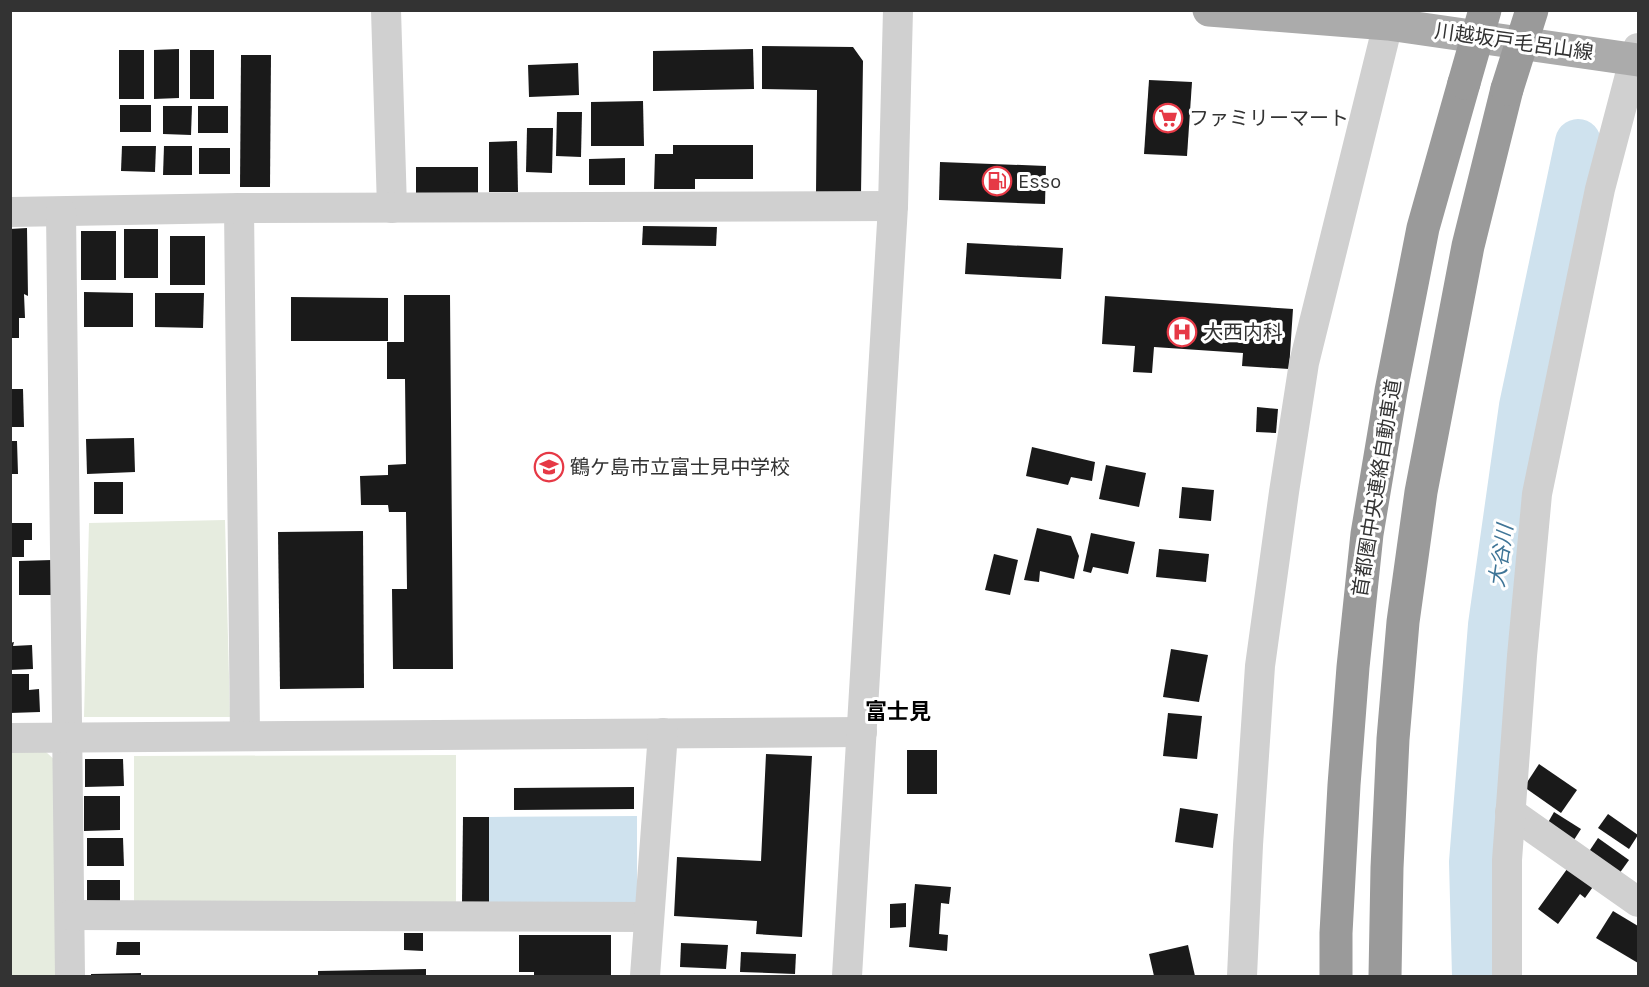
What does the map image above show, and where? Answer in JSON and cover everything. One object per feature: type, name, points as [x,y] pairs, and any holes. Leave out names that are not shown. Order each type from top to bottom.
[{"type":"highway","name":"首都圏中央連絡自動車道","points":[[1336,976],[1344,785],[1366,534],[1423,228],[1485,10]]},
{"type":"highway","points":[[1385,976],[1393,739],[1403,622],[1419,504],[1440,383],[1468,246],[1507,89],[1532,10]]},
{"type":"main road","name":"川越坂戸毛呂山線","points":[[1209,10],[1390,17],[1637,56]]},
{"type":"street","points":[[386,10],[392,208]]},
{"type":"street","points":[[848,976],[893,207],[898,10]]},
{"type":"street","points":[[1242,976],[1260,666],[1284,492],[1304,363],[1390,17]]},
{"type":"street","points":[[1508,976],[1507,860],[1537,494],[1600,189],[1637,56]]},
{"type":"street","points":[[10,212],[240,208],[893,207]]},
{"type":"street","points":[[240,208],[244,735]]},
{"type":"street","points":[[61,212],[70,976]]},
{"type":"street","points":[[10,738],[862,732]]},
{"type":"street","points":[[645,976],[663,733]]},
{"type":"street","points":[[1510,812],[1638,902]]},
{"type":"street","points":[[70,915],[649,917]]},
{"type":"shaded area","points":[[225,520],[230,717],[84,717],[89,523]]},
{"type":"shaded area","points":[[10,752],[46,752],[57,762],[58,976],[11,976]]},
{"type":"shaded area","points":[[456,755],[456,905],[134,906],[134,756]]},
{"type":"water","points":[[637,816],[637,902],[489,902],[489,817]]},
{"type":"building","points":[[762,46],[853,47],[863,61],[861,194],[816,194],[817,90],[762,89]]},
{"type":"building","points":[[179,49],[179,98],[154,99],[154,50]]},
{"type":"building","points":[[753,49],[754,89],[653,91],[653,51]]},
{"type":"building","points":[[119,50],[144,50],[144,99],[119,99]]},
{"type":"building","points":[[190,50],[214,50],[214,99],[190,99]]},
{"type":"building","points":[[241,55],[271,55],[270,187],[240,187]]},
{"type":"building","points":[[578,63],[579,95],[529,97],[528,65]]},
{"type":"building","name":"ファミリーマート","points":[[1149,80],[1192,82],[1187,156],[1144,154]]},
{"type":"building","points":[[643,101],[644,146],[591,146],[591,102]]},
{"type":"building","points":[[120,105],[151,105],[151,132],[120,132]]},
{"type":"building","points":[[163,106],[192,106],[191,135],[163,134]]},
{"type":"building","points":[[198,106],[228,106],[228,133],[198,133]]},
{"type":"building","points":[[557,112],[582,112],[581,157],[556,156]]},
{"type":"building","points":[[527,128],[553,128],[552,173],[526,172]]},
{"type":"building","points":[[517,141],[518,192],[489,192],[489,142]]},
{"type":"building","points":[[673,145],[753,145],[753,179],[695,179],[695,189],[654,189],[655,154],[673,154]]},
{"type":"building","points":[[122,146],[156,146],[155,172],[121,171]]},
{"type":"building","points":[[164,146],[192,146],[192,175],[163,175]]},
{"type":"building","points":[[199,148],[230,148],[230,174],[199,174]]},
{"type":"building","points":[[625,158],[625,185],[589,185],[589,159]]},
{"type":"building","points":[[940,162],[1046,166],[1045,204],[939,200]]},
{"type":"building","points":[[416,167],[478,167],[478,195],[416,195]]},
{"type":"building","points":[[643,226],[717,227],[716,246],[642,245]]},
{"type":"building","points":[[27,228],[28,296],[24,294],[25,318],[19,318],[19,338],[10,338],[10,229]]},
{"type":"building","points":[[124,229],[158,229],[158,278],[124,278]]},
{"type":"building","points":[[81,231],[116,231],[116,280],[81,280]]},
{"type":"building","points":[[170,236],[205,236],[205,285],[170,285]]},
{"type":"building","points":[[967,243],[1063,248],[1061,279],[965,274]]},
{"type":"building","points":[[84,292],[133,293],[133,327],[84,327]]},
{"type":"building","points":[[155,293],[204,293],[203,328],[155,327]]},
{"type":"building","points":[[404,295],[450,295],[453,669],[393,669],[392,589],[407,589],[406,512],[389,512],[388,505],[361,505],[360,476],[388,475],[388,465],[406,464],[405,379],[387,379],[387,342],[404,342]]},
{"type":"building","points":[[1105,296],[1293,309],[1289,369],[1242,366],[1243,353],[1154,347],[1152,373],[1133,372],[1135,346],[1102,344]]},
{"type":"building","points":[[291,297],[388,298],[388,341],[291,341]]},
{"type":"building","points":[[10,389],[23,389],[24,427],[10,427]]},
{"type":"building","points":[[1257,407],[1278,409],[1276,433],[1256,432]]},
{"type":"building","points":[[134,438],[135,472],[87,474],[86,439]]},
{"type":"building","points":[[10,441],[17,441],[18,474],[10,474]]},
{"type":"building","points":[[1032,447],[1095,462],[1092,481],[1071,477],[1068,485],[1026,476]]},
{"type":"building","points":[[1106,465],[1146,473],[1139,507],[1099,499]]},
{"type":"building","points":[[94,482],[123,482],[123,514],[94,514]]},
{"type":"building","points":[[1182,487],[1214,490],[1211,521],[1179,518]]},
{"type":"building","points":[[10,523],[32,523],[32,540],[24,540],[24,557],[10,557]]},
{"type":"building","points":[[1037,528],[1071,536],[1079,556],[1074,579],[1040,571],[1039,582],[1024,580]]},
{"type":"building","points":[[363,531],[364,688],[280,689],[278,532]]},
{"type":"building","points":[[1091,533],[1135,542],[1128,574],[1093,567],[1091,573],[1083,571]]},
{"type":"building","points":[[1159,549],[1209,554],[1206,582],[1156,577]]},
{"type":"building","points":[[994,554],[1018,560],[1010,595],[985,590]]},
{"type":"building","points":[[52,560],[53,595],[19,595],[19,561]]},
{"type":"building","points":[[14,642],[13,646],[32,645],[33,669],[10,670],[10,643]]},
{"type":"building","points":[[1171,649],[1208,655],[1199,702],[1163,697]]},
{"type":"building","points":[[10,674],[29,674],[29,690],[39,689],[40,712],[10,713]]},
{"type":"building","points":[[1168,713],[1202,716],[1197,759],[1163,756]]},
{"type":"building","points":[[907,750],[937,750],[937,794],[907,794]]},
{"type":"building","points":[[766,754],[812,756],[802,937],[756,934],[757,921],[674,916],[677,857],[761,861]]},
{"type":"building","points":[[85,759],[123,759],[124,786],[85,787]]},
{"type":"building","points":[[1539,764],[1577,790],[1561,813],[1524,787]]},
{"type":"building","points":[[634,787],[634,809],[514,810],[514,788]]},
{"type":"building","points":[[84,796],[120,796],[120,830],[84,831]]},
{"type":"building","points":[[1180,808],[1218,814],[1213,848],[1175,842]]},
{"type":"building","points":[[1554,812],[1581,829],[1572,843],[1546,826]]},
{"type":"building","points":[[1608,814],[1638,835],[1629,849],[1598,828]]},
{"type":"building","points":[[463,817],[489,817],[489,902],[462,903]]},
{"type":"building","points":[[87,838],[123,838],[124,866],[87,866]]},
{"type":"building","points":[[1598,838],[1629,860],[1619,874],[1588,853]]},
{"type":"building","points":[[1570,865],[1595,884],[1585,898],[1580,894],[1558,924],[1538,909]]},
{"type":"building","points":[[87,880],[120,880],[120,904],[87,904]]},
{"type":"building","points":[[915,884],[951,887],[949,904],[941,903],[939,934],[948,935],[947,951],[909,947]]},
{"type":"building","points":[[906,903],[906,927],[890,928],[890,904]]},
{"type":"building","points":[[1613,911],[1638,926],[1638,963],[1596,938]]},
{"type":"building","points":[[404,933],[423,933],[423,951],[404,950]]},
{"type":"building","points":[[519,935],[611,935],[611,976],[534,976],[534,972],[519,972]]},
{"type":"building","points":[[117,942],[140,942],[140,955],[116,955]]},
{"type":"building","points":[[681,943],[728,945],[726,969],[680,967]]},
{"type":"building","points":[[1188,945],[1195,976],[1154,976],[1149,954]]},
{"type":"building","points":[[741,952],[796,954],[795,974],[740,972]]},
{"type":"building","points":[[426,969],[426,976],[318,976],[318,971]]},
{"type":"building","points":[[141,973],[141,976],[91,976],[91,974]]},
{"type":"waterway","name":"大谷川","points":[[1475,976],[1472,862],[1491,625],[1522,406],[1578,142]]},
{"type":"place","name":"ファミリーマート","points":[[1168,118]]},
{"type":"place","name":"Esso","points":[[997,181]]},
{"type":"place","name":"大西内科","points":[[1182,332]]},
{"type":"place","name":"鶴ケ島市立富士見中学校","points":[[549,467]]},
{"type":"district","name":"富士見","points":[[898,712]]}]
